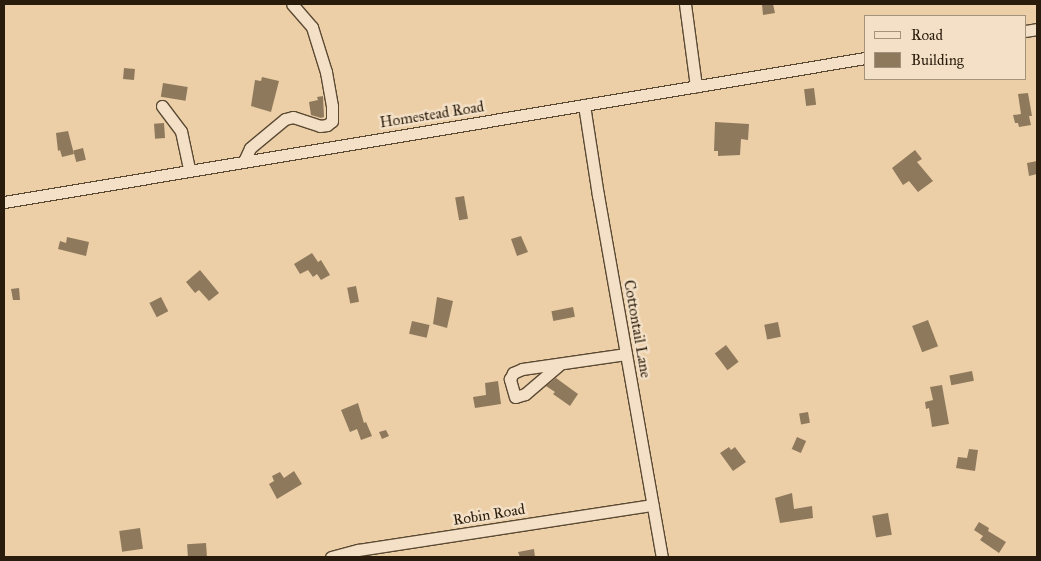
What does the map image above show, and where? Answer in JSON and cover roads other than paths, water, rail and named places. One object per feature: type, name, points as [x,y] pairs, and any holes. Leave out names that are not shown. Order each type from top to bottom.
[{"type":"street","points":[[244,161],[250,148],[285,119],[293,117],[320,126],[332,121],[332,106],[326,72],[312,27],[292,4]]},
{"type":"street","points":[[685,4],[696,86]]},
{"type":"street","name":"Homestead Road","points":[[4,202],[864,58]]},
{"type":"street","name":"Cottontail Lane","points":[[584,105],[662,557]]},
{"type":"street","points":[[162,106],[181,131],[189,170]]},
{"type":"street","points":[[560,365],[626,354]]},
{"type":"street","name":"Robin Road","points":[[331,557],[358,550],[653,505]]}]
